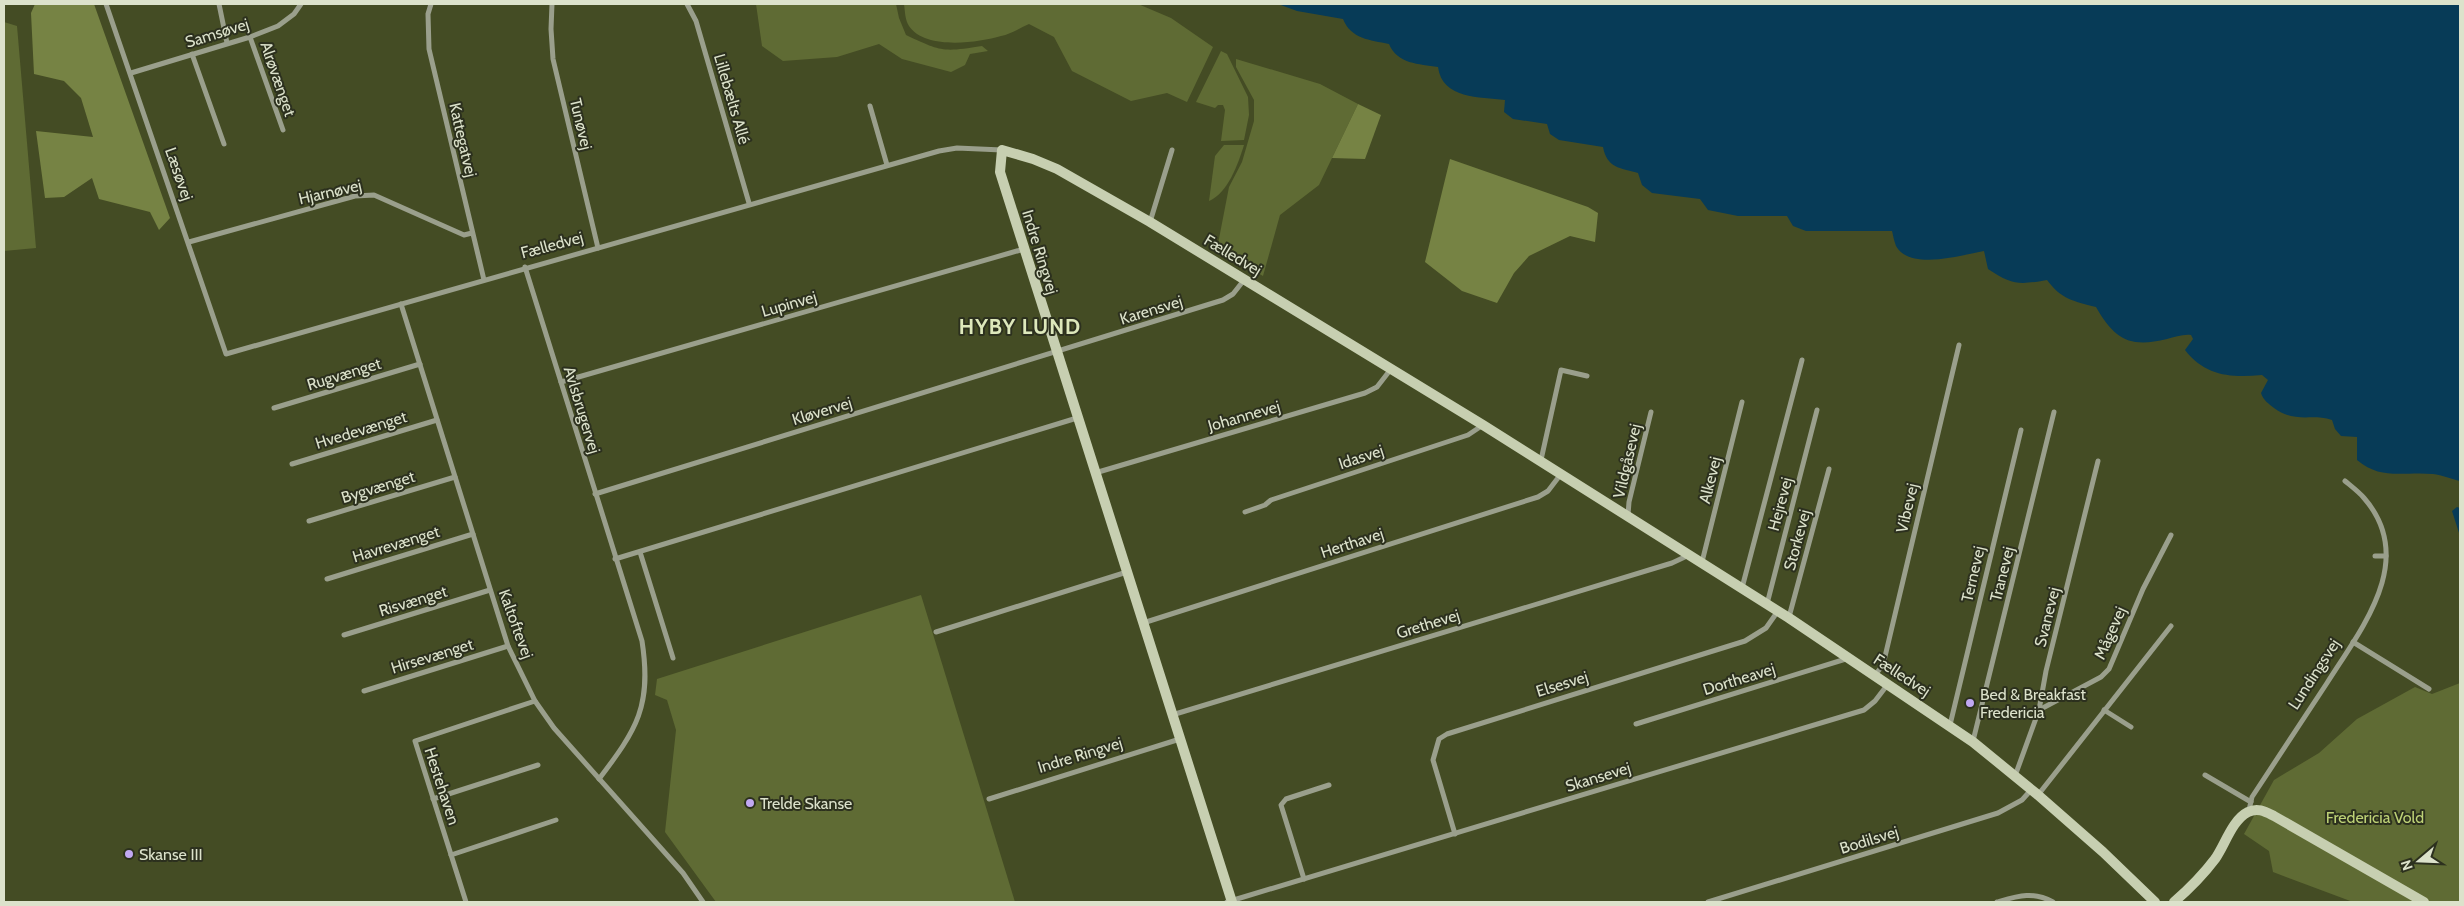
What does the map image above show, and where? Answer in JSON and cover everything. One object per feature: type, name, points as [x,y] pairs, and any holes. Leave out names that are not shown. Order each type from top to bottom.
[{"type":"street","name":"Læsøvej","points":[[106,4],[226,354]]},
{"type":"street","points":[[219,4],[227,43]]},
{"type":"street","name":"Samsøvej","points":[[131,73],[250,37],[278,26],[294,14],[301,4]]},
{"type":"street","name":"Kattegatvej","points":[[430,4],[428,14],[429,48],[484,280]]},
{"type":"street","name":"Tunøvej","points":[[552,4],[550,29],[553,59],[598,248]]},
{"type":"street","name":"Lillebælts Allé","points":[[687,4],[696,21],[749,203]]},
{"type":"street","name":"Alrøvænget","points":[[250,37],[283,130]]},
{"type":"street","points":[[192,54],[224,144]]},
{"type":"street","points":[[870,106],[887,165]]},
{"type":"street","name":"Fælledvej","points":[[226,354],[749,203],[939,151],[957,148],[1002,150],[1033,159],[1057,169],[1150,222],[1483,425],[1789,618],[1973,742],[2035,792],[2103,852],[2155,902]]},
{"type":"street","name":"Indre Ringvej","points":[[1002,150],[1000,172],[1230,902]]},
{"type":"street","points":[[1150,222],[1172,150]]},
{"type":"street","name":"Hjarnøvej","points":[[189,242],[355,196],[374,195],[464,235],[472,233]]},
{"type":"street","name":"Lupinvej","points":[[561,382],[1024,249]]},
{"type":"street","name":"Avlsbrugervej","points":[[525,268],[642,641],[646,680],[640,715],[632,734],[598,778]]},
{"type":"street","name":"Karensvej","points":[[1056,352],[1223,300],[1233,294],[1245,279]]},
{"type":"street","name":"Kaltoftevej","points":[[401,304],[508,646],[535,701],[554,728],[683,873],[703,902]]},
{"type":"street","name":"Vibevej","points":[[1875,675],[1882,665],[1959,345]]},
{"type":"street","name":"Kløvervej","points":[[595,494],[1056,352]]},
{"type":"street","points":[[1742,588],[1802,360]]},
{"type":"street","name":"Rugvænget","points":[[274,408],[420,364]]},
{"type":"street","name":"Johannevej","points":[[1095,473],[1366,394],[1377,387],[1391,369]]},
{"type":"street","points":[[1540,461],[1561,370],[1587,376]]},
{"type":"street","name":"Alkevej","points":[[1702,563],[1742,402]]},
{"type":"street","name":"Hejrevej","points":[[1767,604],[1817,410]]},
{"type":"street","name":"Vildgåsevej","points":[[1628,516],[1629,502],[1651,412]]},
{"type":"street","name":"Tranevej","points":[[1973,742],[2054,412]]},
{"type":"street","points":[[615,559],[1077,418]]},
{"type":"street","name":"Hvedevænget","points":[[292,464],[437,420]]},
{"type":"street","name":"Idasvej","points":[[1245,512],[1265,505],[1271,500],[1468,435],[1483,425]]},
{"type":"street","name":"Ternevej","points":[[1950,725],[2021,430]]},
{"type":"street","name":"Svanevej","points":[[2015,776],[2039,710],[2048,662],[2098,462]]},
{"type":"street","name":"Storkevej","points":[[1789,618],[1829,469]]},
{"type":"street","name":"Herthavej","points":[[1143,623],[1538,497],[1548,490],[1561,474]]},
{"type":"street","name":"Bygvænget","points":[[309,521],[455,477]]},
{"type":"street","name":"Lundingsvej","points":[[2174,902],[2192,886],[2215,859],[2238,820],[2250,807],[2376,605],[2382,588],[2386,556],[2383,531],[2376,514],[2364,498],[2345,480]]},
{"type":"street","name":"Havrevænget","points":[[327,578],[473,534]]},
{"type":"street","name":"Mågevej","points":[[2039,710],[2101,677],[2109,669],[2143,589],[2171,535]]},
{"type":"street","points":[[640,552],[673,658]]},
{"type":"street","name":"Grethevej","points":[[1172,715],[1672,563],[1690,555]]},
{"type":"street","points":[[2375,556],[2386,556]]},
{"type":"street","points":[[936,632],[1127,572]]},
{"type":"street","name":"Risvænget","points":[[344,635],[490,590]]},
{"type":"street","name":"Elsesvej","points":[[1455,834],[1433,760],[1438,739],[1447,734],[1745,641],[1766,628],[1778,611]]},
{"type":"street","points":[[2035,792],[2171,626]]},
{"type":"street","points":[[2353,642],[2429,689]]},
{"type":"street","name":"Hirsevænget","points":[[364,691],[508,646]]},
{"type":"street","name":"Dortheavej","points":[[1636,724],[1849,658]]},
{"type":"street","name":"Skansevej","points":[[1230,902],[1864,710],[1876,700],[1888,683]]},
{"type":"street","name":"Hestehaven","points":[[466,902],[415,741],[535,701]]},
{"type":"street","points":[[2104,710],[2131,727]]},
{"type":"street","name":"Indre Ringvej","points":[[989,799],[1180,740]]},
{"type":"street","points":[[433,799],[538,765]]},
{"type":"street","points":[[2205,775],[2250,807],[2274,816],[2424,902]]},
{"type":"street","points":[[1304,879],[1281,805],[1286,799],[1329,785]]},
{"type":"street","name":"Bodilsvej","points":[[1708,902],[1998,813],[2010,808],[2035,792]]},
{"type":"street","points":[[451,854],[556,820]]},
{"type":"street","points":[[1997,902],[2031,894],[2042,896],[2052,902]]},
{"type":"green space","points":[[35,4],[94,4],[170,218],[159,230],[150,212],[99,199],[92,178],[64,197],[45,198],[36,131],[93,137],[81,98],[64,81],[34,74],[31,13]]},
{"type":"green space","points":[[756,4],[896,4],[906,35],[936,48],[950,50],[982,46],[988,51],[970,54],[965,65],[951,72],[902,59],[879,44],[837,57],[783,61],[762,46]]},
{"type":"green space","points":[[904,4],[1138,4],[1171,18],[1213,47],[1187,102],[1167,93],[1131,101],[1072,71],[1054,37],[1029,24],[1008,34],[991,39],[952,43],[939,42],[917,34],[909,26]]},
{"type":"green space","points":[[4,22],[17,26],[36,248],[4,251]]},
{"type":"green space","points":[[1221,51],[1227,54],[1248,97],[1249,115],[1244,140],[1221,141],[1225,110],[1223,105],[1218,105],[1215,108],[1196,102]]},
{"type":"green space","points":[[1236,59],[1320,84],[1358,104],[1319,185],[1280,215],[1263,276],[1217,249],[1229,187],[1242,162],[1254,121],[1254,100],[1236,67]]},
{"type":"green space","points":[[1358,104],[1381,115],[1365,159],[1332,158]]},
{"type":"green space","points":[[1224,145],[1244,145],[1227,185],[1222,192],[1209,201],[1215,156]]},
{"type":"green space","points":[[1450,159],[1588,207],[1598,213],[1595,242],[1570,236],[1529,256],[1514,273],[1497,303],[1462,291],[1425,262]]},
{"type":"green space","points":[[921,595],[1015,902],[716,902],[665,832],[676,730],[667,700],[655,695],[657,679]]},
{"type":"green space","name":"Fredericia Vold","points":[[2460,683],[2460,902],[2353,902],[2273,872],[2269,851],[2244,834],[2274,780],[2319,753],[2357,719],[2415,687],[2432,694]]},
{"type":"water","points":[[1278,4],[2460,4],[2460,481],[2433,474],[2384,473],[2366,467],[2357,460],[2357,437],[2341,436],[2335,429],[2332,420],[2317,417],[2289,416],[2268,403],[2261,393],[2268,380],[2262,375],[2229,375],[2210,370],[2201,365],[2185,350],[2193,339],[2191,335],[2182,335],[2154,342],[2133,342],[2125,339],[2110,327],[2096,307],[2068,298],[2057,291],[2047,280],[2022,283],[2010,281],[1996,274],[1988,269],[1984,251],[1950,258],[1924,260],[1903,254],[1896,246],[1892,231],[1806,231],[1793,226],[1787,216],[1738,216],[1708,210],[1700,199],[1652,193],[1642,185],[1638,173],[1620,168],[1611,163],[1603,147],[1559,140],[1550,134],[1547,124],[1513,119],[1504,112],[1505,100],[1474,97],[1454,91],[1441,77],[1438,67],[1416,64],[1397,56],[1389,44],[1368,40],[1356,35],[1346,26],[1343,19],[1297,11]]},
{"type":"water","points":[[2457,507],[2460,508],[2460,536],[2452,511]]},
{"type":"place","name":"Bed & Breakfast Fredericia","points":[[1970,703]]},
{"type":"place","name":"Trelde Skanse","points":[[750,803]]},
{"type":"place","name":"Skanse III","points":[[129,854]]},
{"type":"district","name":"HYBY LUND","points":[[1020,326]]}]
